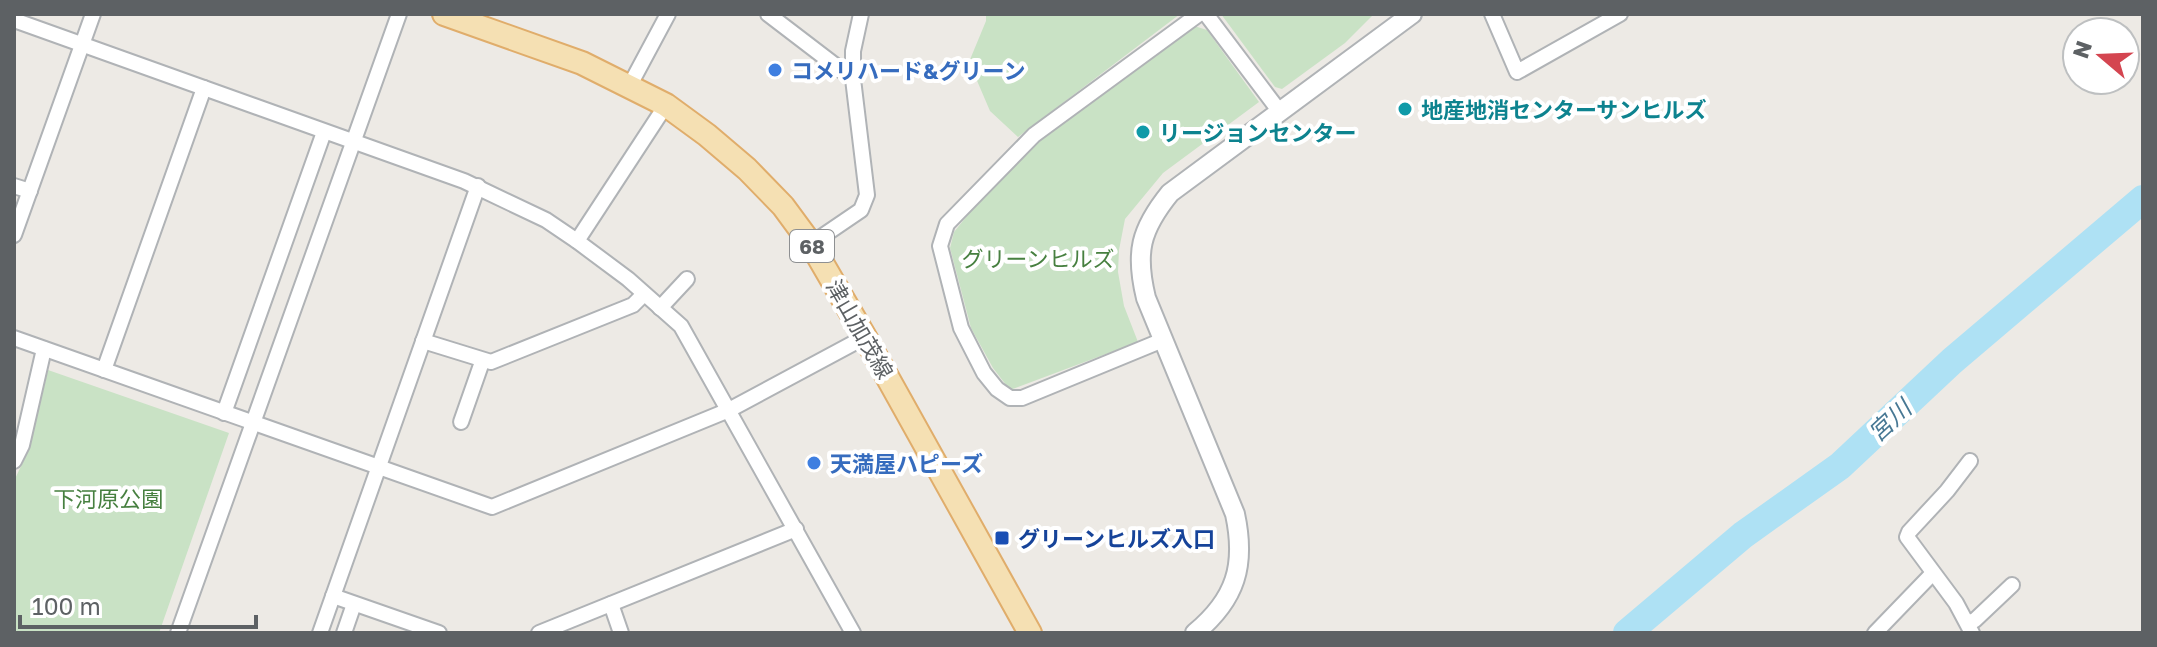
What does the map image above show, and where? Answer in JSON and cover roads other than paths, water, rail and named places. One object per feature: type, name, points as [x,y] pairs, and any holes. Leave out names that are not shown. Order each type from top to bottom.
[{"type":"main road","name":"津山加茂線","points":[[444,14],[582,63],[666,105],[747,169],[783,206],[811,244],[865,337],[1030,633]]},
{"type":"street","points":[[14,235],[93,14]]},
{"type":"street","points":[[178,633],[399,14]]},
{"type":"street","points":[[630,85],[668,14]]},
{"type":"street","points":[[768,14],[853,79]]},
{"type":"street","points":[[811,244],[861,210],[867,195],[853,79],[853,51],[861,14]]},
{"type":"street","points":[[1163,340],[1022,398],[1010,398],[997,389],[984,373],[961,328],[940,246],[947,224],[1034,135],[1199,14]]},
{"type":"street","points":[[1206,14],[1280,112]]},
{"type":"street","points":[[1195,633],[1210,621],[1231,590],[1240,557],[1239,534],[1235,514],[1146,298],[1139,268],[1141,248],[1151,219],[1170,193],[1412,14]]},
{"type":"street","points":[[1492,14],[1517,72],[1620,14]]},
{"type":"street","points":[[14,20],[478,186],[546,220],[577,241],[681,326],[853,633]]},
{"type":"street","points":[[104,370],[204,88]]},
{"type":"street","points":[[577,241],[666,105]]},
{"type":"street","points":[[224,413],[324,132]]},
{"type":"street","points":[[14,186],[30,191]]},
{"type":"street","points":[[320,633],[478,186]]},
{"type":"street","points":[[660,308],[687,279]]},
{"type":"street","points":[[423,341],[482,362],[491,362],[633,305],[644,294]]},
{"type":"street","points":[[14,338],[492,507],[729,410],[865,337]]},
{"type":"street","points":[[14,461],[22,445],[44,349]]},
{"type":"street","points":[[461,422],[482,362]]},
{"type":"street","points":[[1970,461],[1907,537],[1956,603],[1970,628],[2012,585]]},
{"type":"street","points":[[539,633],[796,529]]},
{"type":"street","points":[[1875,633],[1932,574]]},
{"type":"street","points":[[333,596],[397,626],[439,633]]},
{"type":"street","points":[[344,633],[354,604]]},
{"type":"street","points":[[611,604],[621,633]]},
{"type":"waterway","name":"宮川","points":[[1627,633],[1743,535],[1840,466],[1952,361],[2143,199]]},
{"type":"place","name":"コメリハード&グリーン","points":[[775,70]]},
{"type":"place","name":"地産地消センターサンヒルズ","points":[[1405,109]]},
{"type":"place","name":"リージョンセンター","points":[[1143,132]]},
{"type":"place","name":"天満屋ハピーズ","points":[[814,463]]},
{"type":"place","name":"グリーンヒルズ入口","points":[[1002,538]]},
{"type":"park label","name":"グリーンヒルズ","points":[[1038,258]]},
{"type":"park label","name":"下河原公園","points":[[108,498]]}]
